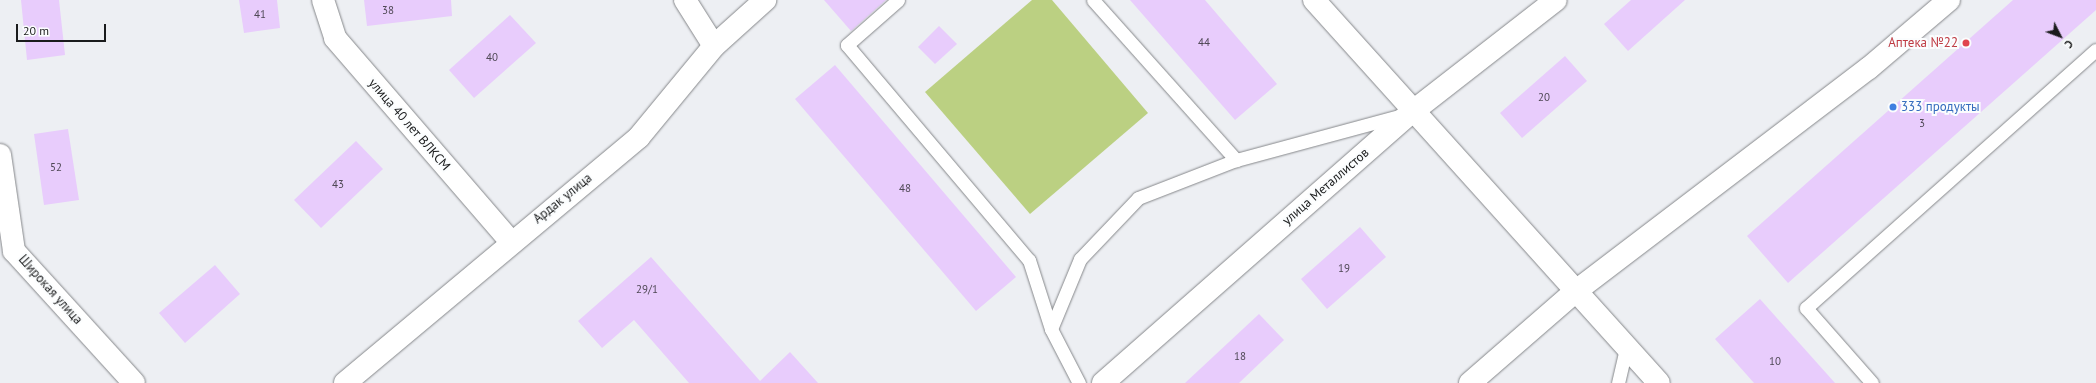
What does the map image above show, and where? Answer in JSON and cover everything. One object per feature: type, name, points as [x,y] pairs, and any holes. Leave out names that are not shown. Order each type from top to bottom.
[{"type":"street","name":"улица 40 лет ВЛКСМ","points":[[323,0],[335,38],[511,242]]},
{"type":"street","points":[[685,0],[714,46]]},
{"type":"street","name":"Ардак улица","points":[[345,383],[511,242],[639,137],[714,46],[765,0]]},
{"type":"street","points":[[1314,0],[1412,112],[1576,290],[1658,383]]},
{"type":"street","name":"улица Металлистов","points":[[1103,383],[1412,112],[1556,0]]},
{"type":"street","points":[[1470,383],[1576,290],[1869,68],[1949,0]]},
{"type":"street","name":"Широкая улица","points":[[0,155],[14,250],[134,383]]},
{"type":"lane","points":[[898,0],[848,45],[1029,260],[1051,329],[1079,383]]},
{"type":"lane","points":[[1093,0],[1236,160]]},
{"type":"lane","points":[[1872,383],[1806,308],[2096,50]]},
{"type":"lane","points":[[1051,329],[1080,259],[1138,198],[1236,160],[1412,112]]},
{"type":"lane","points":[[1618,383],[1626,347]]},
{"type":"green space","points":[[1032,0],[1052,0],[1148,113],[1030,214],[925,92]]},
{"type":"building","points":[[21,0],[59,0],[65,55],[27,60]]},
{"type":"building","points":[[239,0],[277,0],[280,28],[244,33]]},
{"type":"building","points":[[364,0],[451,0],[452,16],[367,26]]},
{"type":"building","points":[[824,0],[886,0],[851,31]]},
{"type":"building","points":[[1130,0],[1205,0],[1277,84],[1235,120]]},
{"type":"building","points":[[1631,0],[1685,0],[1628,51],[1604,24]]},
{"type":"building","points":[[2013,0],[2096,0],[2096,10],[1788,283],[1747,236]]},
{"type":"building","points":[[510,15],[536,43],[474,98],[449,70]]},
{"type":"building","points":[[939,26],[957,44],[935,64],[918,47]]},
{"type":"building","points":[[1565,56],[1587,81],[1522,138],[1500,113]]},
{"type":"building","points":[[835,65],[1016,277],[976,311],[795,99]]},
{"type":"building","points":[[68,129],[79,200],[44,205],[34,134]]},
{"type":"building","points":[[356,141],[383,169],[321,228],[294,200]]},
{"type":"building","points":[[1360,227],[1386,257],[1327,309],[1301,279]]},
{"type":"building","points":[[651,257],[760,381],[790,352],[818,383],[689,383],[634,320],[602,348],[578,321]]},
{"type":"building","points":[[215,265],[240,294],[185,343],[159,313]]},
{"type":"building","points":[[1760,299],[1835,383],[1754,383],[1715,339]]},
{"type":"building","points":[[1259,314],[1284,340],[1239,383],[1185,383]]},
{"type":"place","name":"Аптека №22","points":[[1966,43]]},
{"type":"place","name":"333 продукты","points":[[1893,107]]}]
